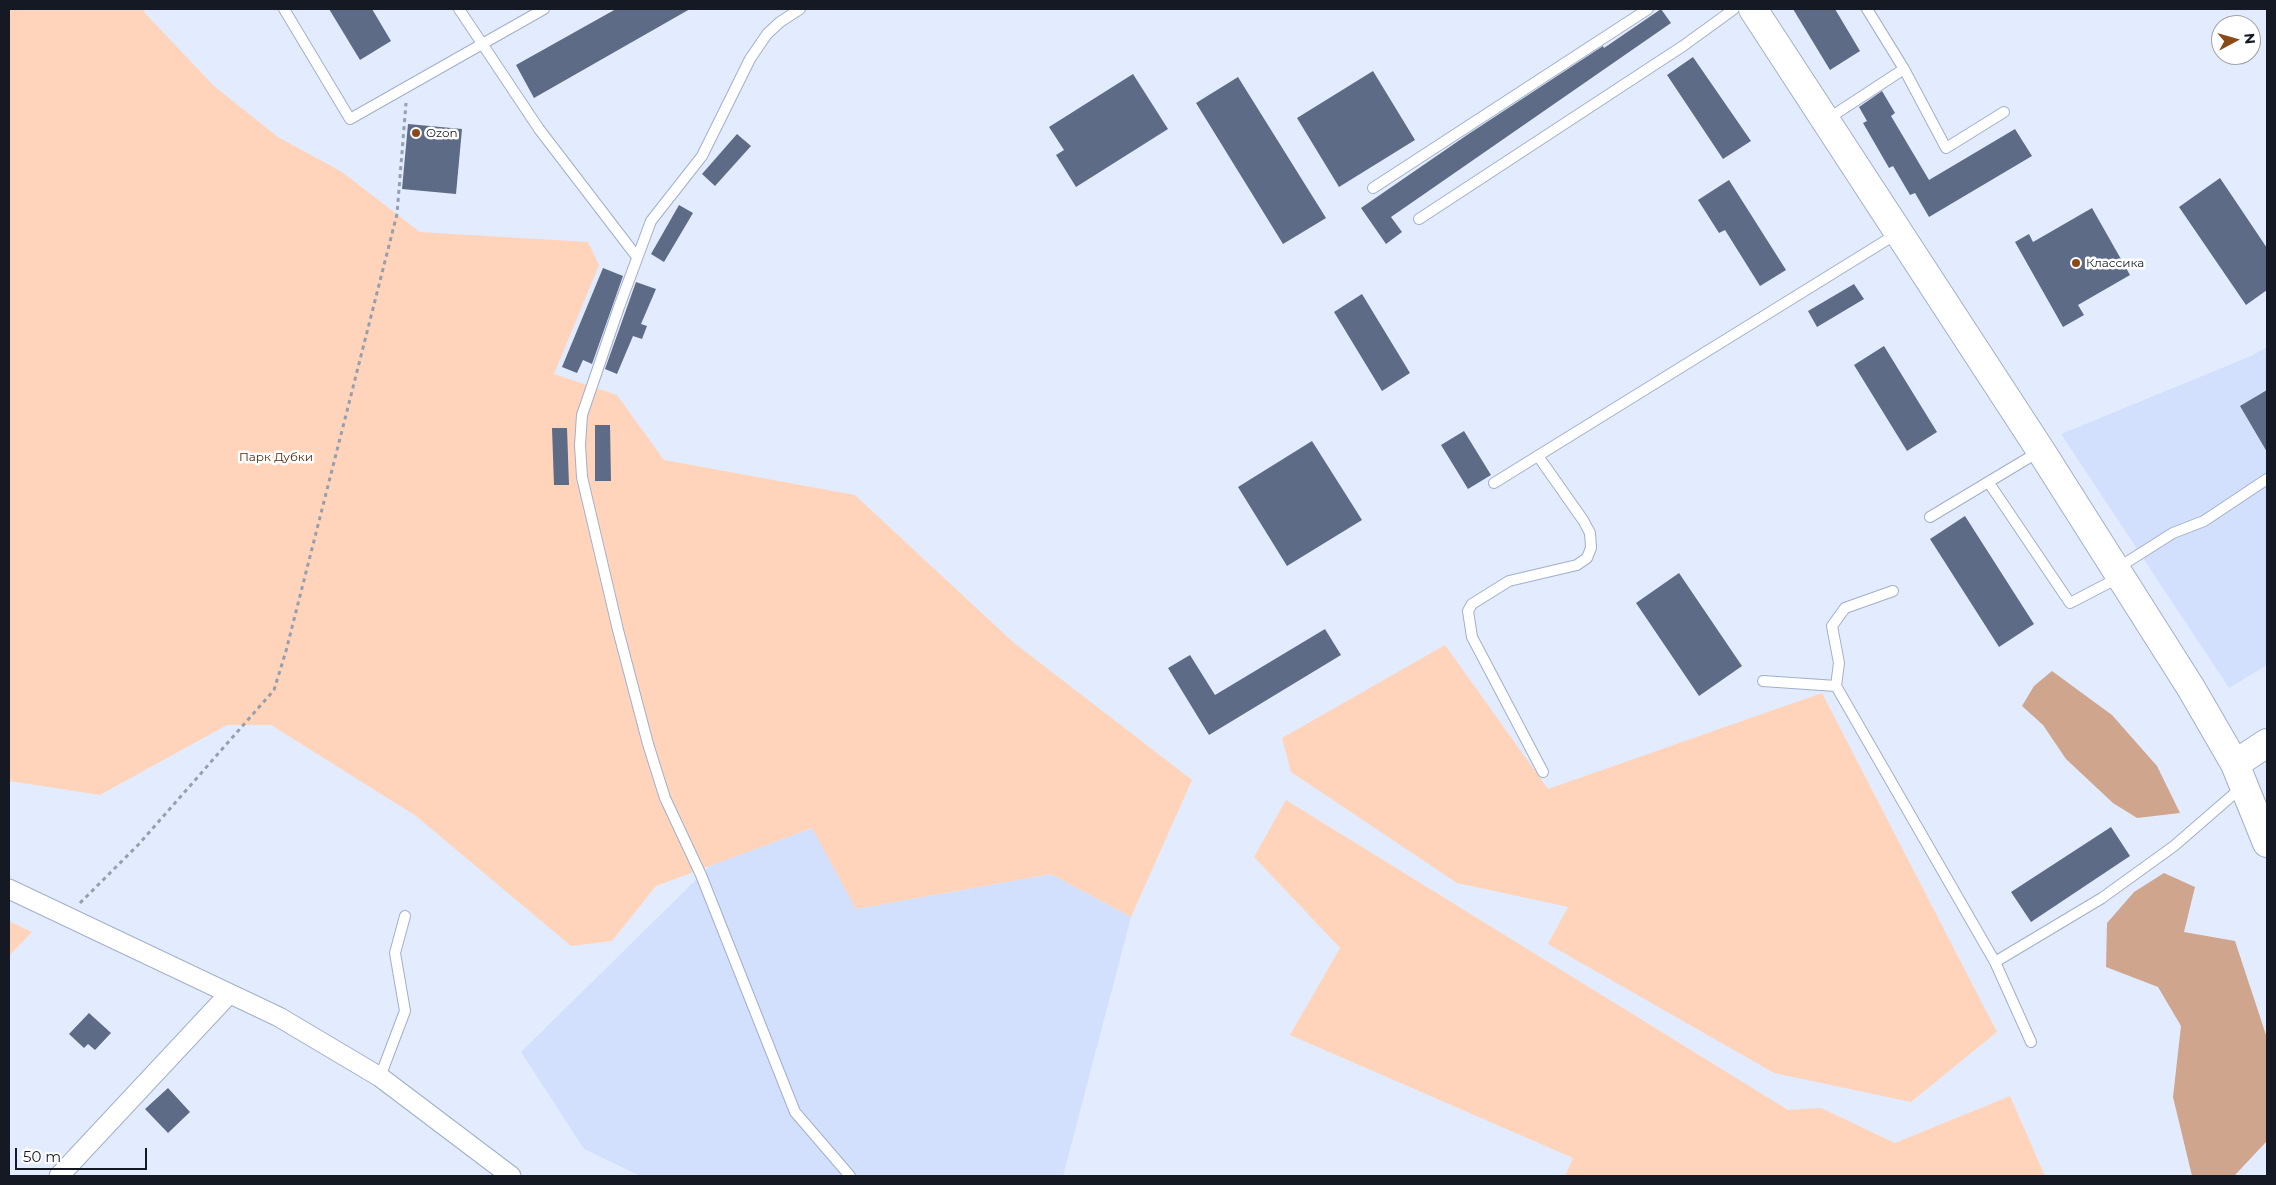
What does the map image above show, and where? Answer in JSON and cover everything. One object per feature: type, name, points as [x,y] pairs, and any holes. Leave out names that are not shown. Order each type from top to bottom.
[{"type":"street","points":[[1753,9],[2041,451],[2191,688],[2240,774],[2267,843]]},
{"type":"street","points":[[2240,774],[2267,744]]},
{"type":"street","points":[[9,889],[228,995],[279,1017],[380,1076],[511,1176]]},
{"type":"street","points":[[59,1176],[228,995]]},
{"type":"lane","points":[[284,9],[350,119],[544,9]]},
{"type":"lane","points":[[459,9],[539,129],[637,257]]},
{"type":"lane","points":[[800,9],[766,34],[750,59],[702,156],[650,221],[582,415],[580,445],[582,477],[618,630],[648,744],[665,798],[700,875],[794,1112],[850,1176]]},
{"type":"lane","points":[[1373,188],[1648,9]]},
{"type":"lane","points":[[1419,219],[1683,46],[1734,9]]},
{"type":"lane","points":[[1868,9],[1904,69],[1946,148],[2004,112]]},
{"type":"lane","points":[[1826,120],[1904,69]]},
{"type":"lane","points":[[1494,483],[1899,232]]},
{"type":"lane","points":[[1930,518],[2041,451]]},
{"type":"lane","points":[[1538,456],[1590,533],[1591,548],[1587,558],[1577,564],[1509,581],[1472,604],[1468,611],[1472,637],[1543,772]]},
{"type":"lane","points":[[1989,482],[2070,603],[2118,573],[2159,540],[2204,521],[2267,479]]},
{"type":"lane","points":[[1893,591],[1845,608],[1832,626],[1839,663],[1836,686],[1996,962],[2031,1042]]},
{"type":"lane","points":[[1763,681],[1836,686]]},
{"type":"lane","points":[[1996,962],[2102,898],[2174,846],[2240,774]]},
{"type":"lane","points":[[380,1076],[405,1011],[395,953],[405,916]]},
{"type":"path","points":[[63,915],[85,900],[139,844],[274,690],[286,651],[397,214],[407,86]]},
{"type":"shaded area","points":[[2267,347],[2267,665],[2229,688],[2061,434],[2251,356]]},
{"type":"shaded area","points":[[2052,671],[2112,715],[2157,766],[2180,813],[2137,818],[2113,803],[2066,759],[2043,725],[2022,706],[2034,686]]},
{"type":"shaded area","points":[[813,828],[856,909],[1051,874],[1131,917],[1063,1176],[640,1176],[584,1149],[521,1052],[711,865]]},
{"type":"shaded area","points":[[2164,873],[2195,887],[2184,932],[2235,941],[2267,1038],[2267,1141],[2235,1175],[2192,1176],[2173,1097],[2181,1026],[2158,987],[2106,967],[2107,923],[2134,892]]},
{"type":"green space","name":"Парк Дубки","points":[[9,9],[145,9],[144,12],[214,86],[278,137],[342,172],[420,232],[588,242],[599,265],[554,374],[617,395],[664,460],[855,495],[1013,642],[1192,780],[1131,917],[1051,874],[856,909],[812,828],[656,886],[612,941],[571,946],[416,816],[271,725],[227,725],[100,795],[9,781]]},
{"type":"green space","points":[[1445,645],[1548,789],[1822,693],[1997,1032],[1911,1102],[1774,1073],[1548,944],[1568,907],[1457,883],[1291,772],[1282,738]]},
{"type":"green space","points":[[1286,800],[1788,1110],[1821,1108],[1895,1143],[2010,1096],[2045,1176],[1565,1176],[1573,1158],[1290,1035],[1340,948],[1254,857]]},
{"type":"green space","points":[[9,921],[32,932],[9,956]]},
{"type":"building","points":[[329,9],[372,9],[391,41],[360,60]]},
{"type":"building","points":[[616,9],[690,9],[534,98],[516,65]]},
{"type":"building","points":[[1661,9],[1671,23],[1391,217],[1402,232],[1386,244],[1361,208],[1467,135],[1603,46],[1604,48]]},
{"type":"building","points":[[1793,9],[1835,9],[1860,51],[1830,70]]},
{"type":"building","points":[[1693,57],[1751,141],[1723,159],[1667,75]]},
{"type":"building","points":[[1373,71],[1415,140],[1339,187],[1297,118]]},
{"type":"building","points":[[1133,74],[1168,129],[1076,187],[1056,155],[1064,150],[1049,127]]},
{"type":"building","points":[[1238,77],[1326,218],[1283,244],[1196,103]]},
{"type":"building","points":[[1882,91],[1895,113],[1891,116],[1929,180],[2015,129],[2032,156],[1929,217],[1915,193],[1910,195],[1893,166],[1889,168],[1863,123],[1867,121],[1859,107]]},
{"type":"building","points":[[408,124],[462,129],[456,194],[402,189]]},
{"type":"building","points":[[737,134],[751,146],[715,186],[702,174]]},
{"type":"building","points":[[2220,178],[2267,248],[2267,290],[2246,305],[2179,207]]},
{"type":"building","points":[[1729,180],[1786,270],[1760,286],[1725,230],[1719,233],[1698,200]]},
{"type":"building","points":[[679,205],[693,213],[664,262],[651,254]]},
{"type":"building","points":[[2092,208],[2130,275],[2078,305],[2084,315],[2063,327],[2015,242],[2029,234],[2033,242]]},
{"type":"building","points":[[603,268],[623,276],[592,364],[583,360],[577,373],[562,367]]},
{"type":"building","points":[[636,282],[656,289],[641,324],[647,326],[642,339],[633,336],[617,374],[605,369]]},
{"type":"building","points":[[1854,284],[1864,299],[1817,327],[1808,311]]},
{"type":"building","points":[[1362,294],[1410,373],[1382,391],[1334,312]]},
{"type":"building","points":[[1884,346],[1937,432],[1907,451],[1854,365]]},
{"type":"building","points":[[2267,390],[2267,452],[2240,406]]},
{"type":"building","points":[[595,425],[610,425],[611,481],[595,481]]},
{"type":"building","points":[[552,428],[567,428],[569,485],[554,485]]},
{"type":"building","points":[[1464,431],[1491,475],[1468,489],[1441,445]]},
{"type":"building","points":[[1312,441],[1362,520],[1287,566],[1238,487]]},
{"type":"building","points":[[1965,516],[2034,624],[1999,647],[1930,539]]},
{"type":"building","points":[[1679,573],[1742,666],[1699,696],[1636,603]]},
{"type":"building","points":[[1325,629],[1341,655],[1209,735],[1168,668],[1190,655],[1215,695]]},
{"type":"building","points":[[2111,827],[2130,856],[2031,922],[2011,892]]},
{"type":"building","points":[[89,1013],[111,1033],[95,1050],[88,1044],[84,1048],[69,1034]]},
{"type":"building","points":[[168,1088],[190,1112],[168,1133],[145,1109]]},
{"type":"place","name":"Ozon","points":[[416,133]]},
{"type":"place","name":"Классика","points":[[2076,263]]}]
